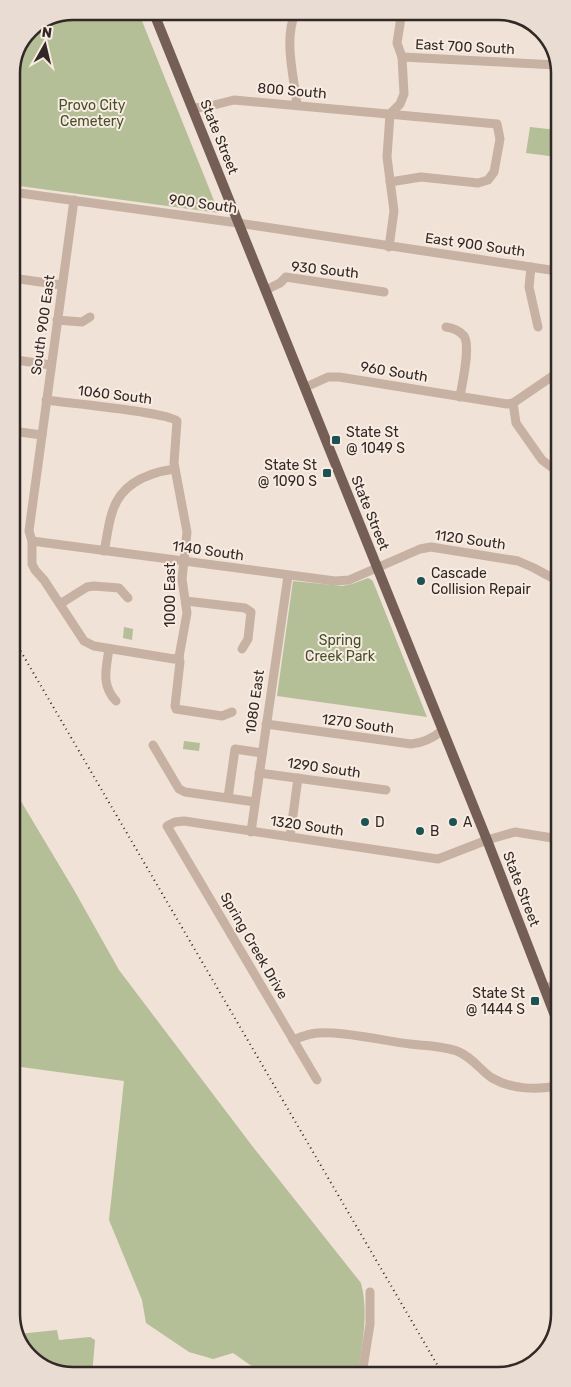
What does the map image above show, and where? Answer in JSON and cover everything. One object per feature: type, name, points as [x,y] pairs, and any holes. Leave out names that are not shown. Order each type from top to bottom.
[{"type":"main road","name":"State Street","points":[[157,20],[306,387],[487,840],[551,1006]]},
{"type":"street","points":[[293,20],[289,43],[297,105]]},
{"type":"street","points":[[389,246],[394,211],[387,157],[390,114],[400,104],[405,92],[402,57],[397,43],[401,20]]},
{"type":"street","name":"East 700 South","points":[[402,57],[551,65]]},
{"type":"street","name":"800 South","points":[[192,108],[206,108],[234,100],[497,124],[500,139],[494,172],[488,180],[478,184],[421,177],[390,182]]},
{"type":"street","name":"900 South","points":[[20,193],[389,246]]},
{"type":"street","name":"South 900 East","points":[[74,200],[29,531],[32,540],[32,564],[60,604],[79,636],[87,643],[109,649]]},
{"type":"street","name":"East 900 South","points":[[389,246],[551,270]]},
{"type":"street","points":[[531,267],[529,287],[538,327]]},
{"type":"street","name":"930 South","points":[[266,290],[280,283],[286,277],[384,292]]},
{"type":"street","points":[[20,279],[62,285]]},
{"type":"street","points":[[57,320],[82,322],[90,317]]},
{"type":"street","points":[[446,328],[456,329],[464,336],[467,345],[460,397]]},
{"type":"street","points":[[20,361],[51,365]]},
{"type":"street","name":"960 South","points":[[306,387],[328,377],[339,377],[497,403],[513,403]]},
{"type":"street","points":[[551,377],[513,403],[516,423],[542,460],[551,466]]},
{"type":"street","name":"1060 South","points":[[46,400],[167,416],[175,419],[178,423]]},
{"type":"street","name":"1000 East","points":[[178,423],[174,469],[186,523],[182,585],[187,613],[179,657],[175,707],[176,709],[222,716],[232,712]]},
{"type":"street","points":[[20,433],[42,435]]},
{"type":"street","points":[[104,551],[112,512],[119,496],[134,482],[149,475],[174,469]]},
{"type":"street","name":"1140 South","points":[[32,540],[335,581],[349,580],[377,568]]},
{"type":"street","name":"1120 South","points":[[377,568],[420,549],[431,547],[518,561],[551,577]]},
{"type":"street","name":"1080 East","points":[[251,832],[288,576]]},
{"type":"street","points":[[60,604],[87,587],[94,586],[119,588],[128,598]]},
{"type":"street","points":[[186,601],[245,608],[251,612],[248,640],[242,649]]},
{"type":"street","points":[[116,701],[110,695],[105,683],[109,649],[174,659],[179,657]]},
{"type":"street","name":"1270 South","points":[[266,724],[411,744],[420,744],[443,730]]},
{"type":"street","points":[[153,745],[179,789],[185,792],[255,802]]},
{"type":"street","points":[[228,798],[235,749],[262,753]]},
{"type":"street","name":"1290 South","points":[[259,772],[386,790]]},
{"type":"street","points":[[290,837],[298,778]]},
{"type":"street","name":"1320 South","points":[[167,826],[175,822],[184,821],[438,859],[487,840],[515,832],[551,838]]},
{"type":"street","name":"Spring Creek Drive","points":[[167,826],[317,1080]]},
{"type":"street","points":[[544,988],[551,986]]},
{"type":"street","points":[[293,1040],[311,1034],[332,1033],[444,1049],[458,1052],[474,1060],[492,1078],[513,1086],[528,1088],[551,1087]]},
{"type":"street","points":[[363,1367],[370,1324],[370,1292]]},
{"type":"green space","name":"Provo City Cemetery","points":[[142,20],[219,213],[20,186],[20,70],[24,53],[36,36],[53,24],[63,21]]},
{"type":"green space","points":[[530,127],[551,129],[551,156],[526,153]]},
{"type":"green space","name":"Spring Creek Park","points":[[368,578],[374,584],[427,717],[277,696],[293,581],[342,586]]},
{"type":"green space","points":[[124,627],[133,629],[132,640],[123,638]]},
{"type":"green space","points":[[184,741],[200,743],[199,751],[183,749]]},
{"type":"green space","points":[[20,800],[119,970],[253,1147],[361,1283],[365,1317],[359,1367],[253,1367],[233,1353],[213,1359],[189,1352],[146,1323],[142,1300],[109,1220],[124,1081],[20,1067]]},
{"type":"green space","points":[[57,1330],[59,1340],[90,1337],[95,1340],[93,1367],[70,1367],[53,1363],[41,1356],[33,1349],[24,1333]]},
{"type":"railway","points":[[20,650],[438,1367]]},
{"type":"place","name":"State St @ 1049 S","points":[[336,440]]},
{"type":"place","name":"State St @ 1090 S","points":[[327,473]]},
{"type":"place","name":"Cascade Collision Repair","points":[[421,581]]},
{"type":"place","name":"D","points":[[365,822]]},
{"type":"place","name":"A","points":[[453,822]]},
{"type":"place","name":"B","points":[[420,831]]},
{"type":"place","name":"State St @ 1444 S","points":[[535,1001]]}]
